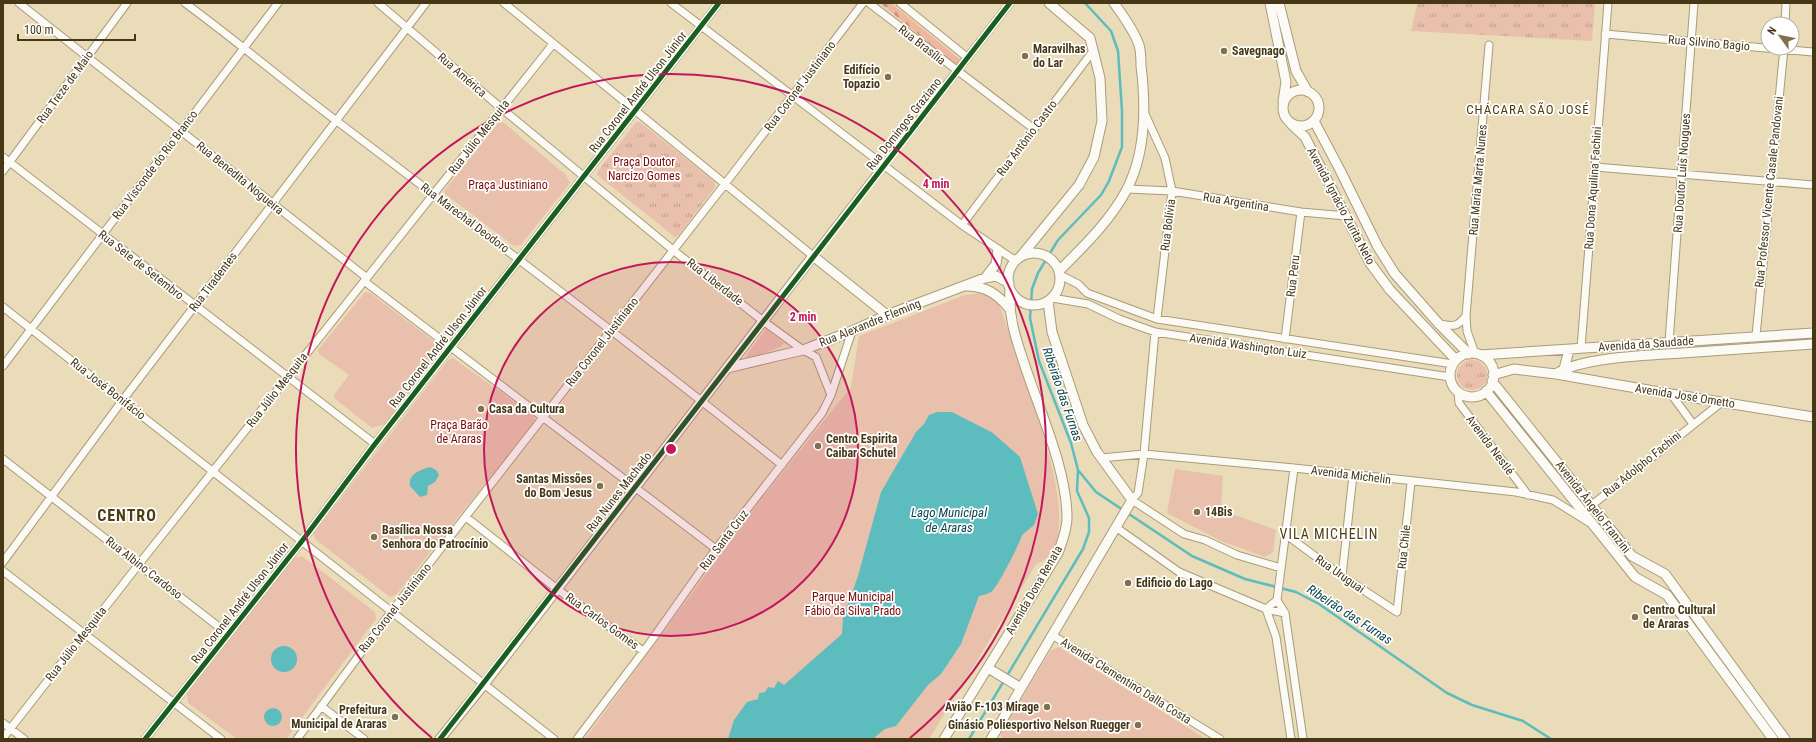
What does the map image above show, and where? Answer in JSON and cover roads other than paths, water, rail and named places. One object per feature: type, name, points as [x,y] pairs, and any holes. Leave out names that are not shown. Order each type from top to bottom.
[{"type":"main road","points":[[1049,3],[1090,38],[1100,78],[1102,121],[1094,158],[1079,185],[1019,258],[1009,273],[1010,286],[1015,296],[1022,302],[1031,305],[1046,301],[1057,291],[1059,270],[1082,248],[1110,215],[1127,189],[1136,167],[1140,149],[1144,112],[1143,81],[1139,45],[1114,3]]},
{"type":"main road","points":[[1270,3],[1286,82],[1283,114],[1291,124],[1302,127],[1314,121],[1319,111],[1318,105],[1316,99],[1308,92],[1296,71],[1280,3]]},
{"type":"main road","points":[[1283,103],[1291,93],[1302,90],[1308,92]]},
{"type":"main road","name":"Avenida Ignácio Zurita Neto","points":[[1314,121],[1378,247],[1395,274],[1440,324],[1475,354]]},
{"type":"main road","name":"Avenida Ignácio Zurita Neto","points":[[1291,124],[1305,137],[1370,263],[1386,284],[1455,362]]},
{"type":"main road","points":[[985,278],[996,264],[998,250]]},
{"type":"main road","points":[[1019,258],[1029,253],[1044,254],[1059,270]]},
{"type":"main road","points":[[813,256],[887,315]]},
{"type":"main road","name":"Rua Nunes Machado","points":[[440,739],[485,683],[634,487],[813,256]]},
{"type":"main road","name":"Rua Alexandre Fleming","points":[[727,368],[803,350],[852,331],[887,315],[985,278],[996,276],[1010,286]]},
{"type":"main road","points":[[965,286],[979,287],[992,291],[1009,308]]},
{"type":"main road","name":"Avenida Dona Renata","points":[[944,739],[1058,553],[1065,533],[1067,518],[1063,484],[1015,337],[1009,308],[1010,286]]},
{"type":"main road","points":[[991,739],[1018,685],[1052,636],[1117,528],[1132,500],[1101,458],[1083,425],[1052,332],[1046,301]]},
{"type":"main road","name":"Avenida da Saudade","points":[[1475,354],[1568,350],[1813,333]]},
{"type":"main road","name":"Avenida da Saudade","points":[[1493,378],[1514,369],[1560,371],[1574,366],[1624,356],[1813,344]]},
{"type":"main road","points":[[1574,366],[1581,348]]},
{"type":"main road","points":[[1560,371],[1568,350]]},
{"type":"main road","points":[[1475,354],[1490,363],[1493,378],[1486,391],[1469,397],[1458,392],[1454,388],[1450,377],[1455,362],[1475,354]]},
{"type":"main road","name":"Avenida José Ometto","points":[[1560,371],[1671,394],[1813,417]]},
{"type":"main road","name":"Avenida Ângelo Franzini","points":[[1493,378],[1632,556],[1665,574],[1786,739]]},
{"type":"main road","name":"Avenida Ângelo Franzini","points":[[1486,391],[1636,577],[1667,596],[1773,739]]},
{"type":"main road","points":[[1655,588],[1665,574]]},
{"type":"main road","points":[[988,668],[1018,685]]},
{"type":"street","name":"Rua Benedita Nogueira","points":[[19,3],[87,55],[365,279],[716,549]]},
{"type":"street","name":"Rua Treze de Maio","points":[[3,171],[87,55],[127,3]]},
{"type":"street","name":"Rua Marechal Deodoro","points":[[185,3],[244,47],[335,120],[520,259],[782,465]]},
{"type":"street","name":"Rua Visconde do Rio Branco","points":[[3,366],[278,3]]},
{"type":"street","name":"Rua América","points":[[378,3],[584,177]]},
{"type":"street","name":"Rua Tiradentes","points":[[3,562],[52,498],[122,400],[426,3]]},
{"type":"street","points":[[504,3],[813,256]]},
{"type":"street","points":[[671,3],[962,225],[998,250],[1019,258]]},
{"type":"street","name":"Rua Coronel André Ulson Júnior","points":[[145,739],[302,541],[375,444],[720,3]]},
{"type":"street","name":"Rua Coronel Justiniano","points":[[297,739],[392,611],[725,184],[863,3]]},
{"type":"street","name":"Rua Brasília","points":[[869,3],[957,72],[1034,129]]},
{"type":"street","name":"Rua Brasília","points":[[900,3],[968,58]]},
{"type":"street","name":"Rua Domingos Graziano","points":[[813,256],[884,167],[1010,3]]},
{"type":"street","name":"Rua Dona Aquilina Fachini","points":[[1581,348],[1608,3]]},
{"type":"street","name":"Rua Doutor Luís Nougues","points":[[1669,342],[1694,3]]},
{"type":"street","points":[[1785,16],[1786,3]]},
{"type":"street","name":"Rua Silvino Bagio","points":[[1605,34],[1760,47]]},
{"type":"street","name":"Rua Júlio Mesquita","points":[[3,738],[139,564],[553,44]]},
{"type":"street","name":"Rua Maria Marta Nunes","points":[[1475,354],[1466,331],[1466,316],[1489,45]]},
{"type":"street","name":"Rua Antônio Castro","points":[[962,225],[1094,51]]},
{"type":"street","name":"Rua Silvino Bagio","points":[[1800,51],[1813,52]]},
{"type":"street","name":"Rua Professor Vicente Casale Pandovani","points":[[1756,336],[1783,56]]},
{"type":"street","name":"Rua Bolívia","points":[[1144,112],[1165,158],[1172,191],[1157,320]]},
{"type":"street","name":"Rua Sete de Setembro","points":[[3,157],[287,378],[375,444]]},
{"type":"street","points":[[1595,167],[1813,185]]},
{"type":"street","name":"Rua Liberdade","points":[[584,177],[763,321],[816,358],[831,395]]},
{"type":"street","name":"Rua Argentina","points":[[1127,189],[1172,191],[1301,212],[1346,216]]},
{"type":"street","name":"Rua Peru","points":[[1284,339],[1301,212]]},
{"type":"street","name":"Avenida Washington Luiz","points":[[1059,270],[1078,284],[1087,293],[1157,320],[1455,362]]},
{"type":"street","name":"Avenida Washington Luiz","points":[[1046,301],[1088,304],[1119,319],[1155,332],[1450,377]]},
{"type":"street","name":"Rua José Bonifácio","points":[[3,307],[485,683],[554,739]]},
{"type":"street","points":[[1440,324],[1455,326],[1460,324],[1466,316]]},
{"type":"street","name":"Rua Santa Cruz","points":[[577,739],[643,651],[716,549],[822,413],[831,395],[852,331]]},
{"type":"street","points":[[1155,332],[1144,454],[1138,493],[1132,500],[1184,534],[1205,540],[1237,555],[1280,568]]},
{"type":"street","name":"Avenida Nestlé","points":[[1458,392],[1459,403],[1528,495]]},
{"type":"street","name":"Rua Adolpho Fachini","points":[[1671,394],[1693,424]]},
{"type":"street","name":"Rua Adolpho Fachini","points":[[1592,504],[1722,402]]},
{"type":"street","name":"Avenida Michelin","points":[[1101,458],[1144,454],[1294,468],[1528,495],[1553,500],[1594,525]]},
{"type":"street","name":"Rua Albino Cardoso","points":[[3,460],[228,634]]},
{"type":"street","points":[[1294,468],[1277,600],[1285,613],[1303,739]]},
{"type":"street","points":[[1342,576],[1353,475]]},
{"type":"street","name":"Rua Chile","points":[[1397,612],[1411,482]]},
{"type":"street","name":"Rua Carlos Gomes","points":[[466,517],[557,589],[643,651]]},
{"type":"street","points":[[1117,528],[1179,572],[1266,609],[1285,613]]},
{"type":"street","name":"Rua Uruguai","points":[[1285,534],[1342,576],[1397,612]]},
{"type":"street","points":[[3,571],[220,739]]},
{"type":"street","points":[[1266,609],[1277,600]]},
{"type":"street","points":[[1266,609],[1276,637],[1291,739]]},
{"type":"street","name":"Avenida Clementino Dalla Costa","points":[[1052,636],[1220,739]]},
{"type":"street","points":[[321,706],[364,739]]},
{"type":"street","points":[[3,723],[24,739]]},
{"type":"water","name":"Lago Municipal de Araras","points":[[937,412],[952,412],[993,433],[1020,457],[1038,514],[1034,525],[1022,535],[1018,546],[994,589],[990,593],[979,596],[961,644],[941,674],[928,685],[896,726],[885,729],[875,737],[876,739],[728,739],[734,720],[747,702],[758,699],[759,693],[765,692],[768,687],[774,688],[778,681],[784,685],[842,634],[843,618],[858,576],[881,492],[916,432],[924,424],[929,415]]},
{"type":"water","points":[[430,467],[436,470],[439,475],[435,482],[428,486],[427,495],[420,497],[410,486],[411,478],[419,471]]},
{"type":"water","points":[[284,646],[293,650],[297,659],[293,668],[284,672],[275,668],[271,659],[275,650]]},
{"type":"water","points":[[273,708],[279,711],[282,717],[279,723],[273,726],[267,723],[264,717],[267,711]]},
{"type":"waterway","name":"Ribeirão das Furnas","points":[[969,739],[1083,549],[1089,532],[1089,518],[1077,491],[1078,470],[1071,443],[1039,361],[1030,318],[1032,289],[1038,273],[1058,240],[1101,195],[1109,181],[1122,147],[1122,111],[1118,51],[1111,31],[1085,3]]},
{"type":"waterway","name":"Ribeirão das Furnas","points":[[1078,470],[1096,492],[1192,556],[1245,579],[1296,592],[1319,604],[1447,693],[1472,705],[1523,721],[1551,739]]},
{"type":"place","name":"Savegnago","points":[[1224,51]]},
{"type":"place","name":"Maravilhas do Lar","points":[[1025,56]]},
{"type":"place","name":"Edifício Topazio","points":[[888,77]]},
{"type":"place","name":"Casa da Cultura","points":[[481,409]]},
{"type":"place","name":"Centro Espirita Caibar Schutel","points":[[818,446]]},
{"type":"place","name":"Santas Missões do Bom Jesus","points":[[600,486]]},
{"type":"place","name":"14Bis","points":[[1197,512]]},
{"type":"place","name":"Basílica Nossa Senhora do Patrocínio","points":[[374,537]]},
{"type":"place","name":"Edificio do Lago","points":[[1128,583]]},
{"type":"place","name":"Centro Cultural de Araras","points":[[1635,617]]},
{"type":"place","name":"Avião F-103 Mirage","points":[[1047,707]]},
{"type":"place","name":"Prefeitura Municipal de Araras","points":[[395,717]]},
{"type":"place","name":"Ginásio Poliesportivo Nelson Ruegger","points":[[1138,725]]},
{"type":"district","name":"CHÁCARA SÃO JOSÉ","points":[[1528,109]]},
{"type":"district","name":"CENTRO","points":[[127,515]]},
{"type":"district","name":"VILA MICHELIN","points":[[1329,534]]},
{"type":"park label","name":"Praça Doutor Narcizo Gomes","points":[[644,169]]},
{"type":"park label","name":"Praça Justiniano","points":[[508,185]]},
{"type":"park label","name":"Praça Barão de Araras","points":[[459,432]]},
{"type":"park label","name":"Parque Municipal Fábio da Silva Prado","points":[[853,604]]}]
